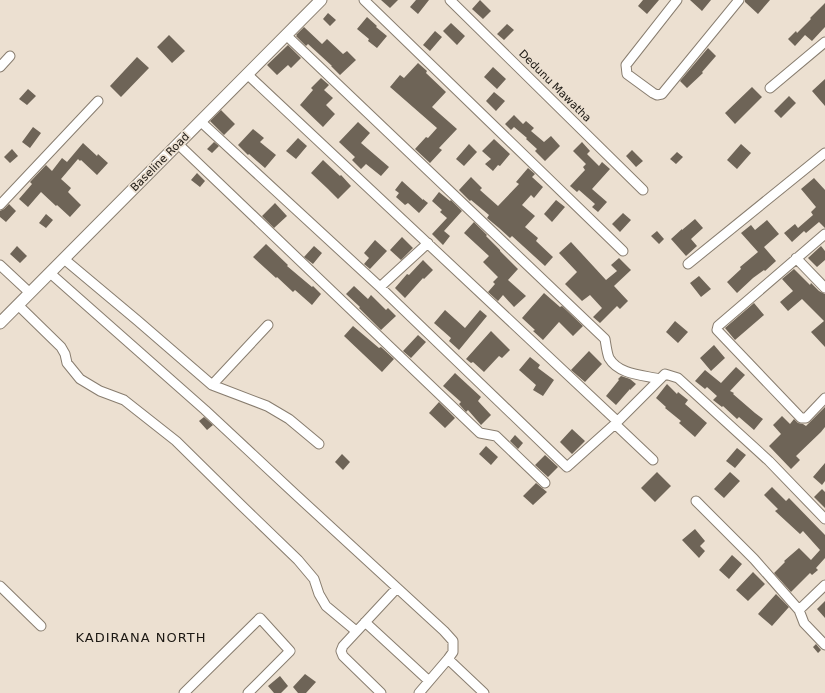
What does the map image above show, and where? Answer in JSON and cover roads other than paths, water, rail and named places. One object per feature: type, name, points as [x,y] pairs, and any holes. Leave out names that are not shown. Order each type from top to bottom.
[{"type":"main road","name":"Baseline Road","points":[[0,323],[321,0]]},
{"type":"street","points":[[364,0],[623,251]]},
{"type":"street","name":"Dedunu Mawatha","points":[[450,0],[643,190]]},
{"type":"street","points":[[678,0],[626,65],[628,74],[657,95],[662,94],[739,0]]},
{"type":"street","points":[[286,35],[605,340],[609,357],[616,366],[631,373],[660,379]]},
{"type":"street","points":[[770,88],[825,42]]},
{"type":"street","points":[[0,67],[10,56]]},
{"type":"street","points":[[247,74],[428,242],[654,460]]},
{"type":"street","points":[[0,205],[98,101]]},
{"type":"street","points":[[200,121],[380,287],[567,467],[665,374],[678,378],[769,461],[825,519]]},
{"type":"street","points":[[178,144],[480,433],[496,436],[545,483]]},
{"type":"street","points":[[688,264],[825,153]]},
{"type":"street","points":[[825,234],[718,326],[717,330],[801,418],[806,418],[825,398]]},
{"type":"street","points":[[380,287],[428,242]]},
{"type":"street","points":[[796,258],[825,288]]},
{"type":"street","points":[[64,259],[212,385],[267,406],[289,420],[319,444]]},
{"type":"street","points":[[0,265],[30,293]]},
{"type":"street","points":[[50,273],[205,410],[453,641],[453,652],[419,693]]},
{"type":"street","points":[[18,305],[61,346],[67,363],[80,379],[100,391],[124,400],[176,441],[298,560],[314,579],[319,594],[326,606],[356,631]]},
{"type":"street","points":[[212,385],[268,325]]},
{"type":"street","points":[[696,501],[754,559],[799,610],[804,624],[825,645]]},
{"type":"street","points":[[799,610],[825,585]]},
{"type":"street","points":[[0,586],[41,626]]},
{"type":"street","points":[[382,693],[341,653],[341,650],[356,631],[397,588]]},
{"type":"street","points":[[184,693],[260,618],[290,651],[248,693]]},
{"type":"street","points":[[365,622],[429,681]]},
{"type":"street","points":[[448,659],[484,693]]},
{"type":"district","name":"KADIRANA NORTH","points":[[141,637]]}]
